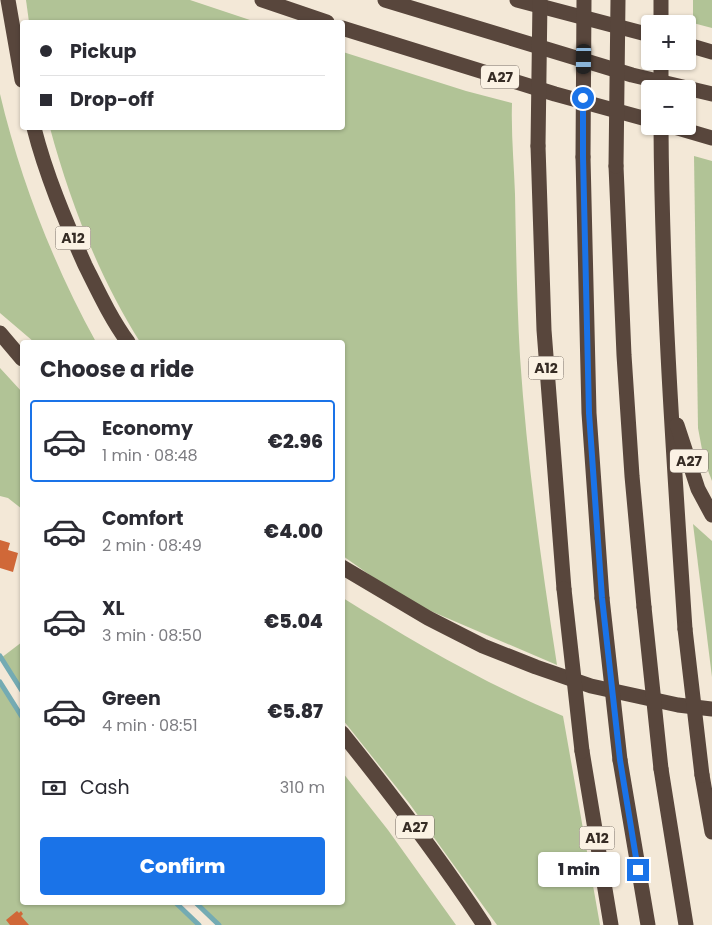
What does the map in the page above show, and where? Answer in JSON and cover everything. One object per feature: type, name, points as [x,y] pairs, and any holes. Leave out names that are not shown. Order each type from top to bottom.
[{"type":"highway","points":[[8,0],[20,69]]},
{"type":"highway","points":[[262,0],[321,20]]},
{"type":"highway","points":[[385,0],[632,75],[712,94]]},
{"type":"highway","points":[[517,0],[641,33]]},
{"type":"highway","name":"A12","points":[[540,0],[538,146],[544,330],[564,589],[582,751],[611,925]]},
{"type":"highway","name":"A12","points":[[584,0],[583,157],[589,413],[602,598],[620,760],[648,925]]},
{"type":"highway","points":[[618,0],[616,166],[624,355],[632,476],[661,769],[686,925]]},
{"type":"highway","points":[[661,0],[661,15]]},
{"type":"highway","name":"A27","points":[[345,29],[555,94],[641,118]]},
{"type":"highway","points":[[696,47],[712,52]]},
{"type":"highway","name":"A12","points":[[35,130],[66,222],[96,287],[127,340]]},
{"type":"highway","points":[[696,133],[712,138]]},
{"type":"highway","points":[[662,135],[670,404],[685,629],[702,775],[712,832]]},
{"type":"highway","points":[[0,333],[20,357]]},
{"type":"highway","name":"A27","points":[[670,404],[698,489],[712,515]]},
{"type":"highway","points":[[345,569],[428,618],[483,646],[536,667],[591,686],[668,703],[712,709]]},
{"type":"highway","name":"A27","points":[[345,737],[457,884],[484,925]]},
{"type":"green space","points":[[26,0],[190,0],[250,20],[29,20]]},
{"type":"green space","points":[[693,0],[712,0],[712,28],[696,24],[696,15],[693,15]]},
{"type":"green space","points":[[345,53],[466,91],[512,103],[518,316],[526,434],[545,588],[557,665],[426,609],[374,578],[345,557],[345,340],[139,340],[111,292],[87,238],[51,130],[345,130]]},
{"type":"green space","points":[[0,94],[28,190],[52,253],[95,340],[32,340],[0,313]]},
{"type":"green space","points":[[694,156],[712,161],[712,481],[704,460],[698,428]]},
{"type":"green space","points":[[0,368],[20,390],[20,507],[8,498],[0,496]]},
{"type":"green space","points":[[693,524],[712,541],[712,677]]},
{"type":"green space","points":[[345,599],[450,662],[534,704],[563,716],[600,925],[497,925],[409,803],[345,723]]},
{"type":"green space","points":[[20,644],[20,688],[1,658]]},
{"type":"green space","points":[[0,682],[20,714],[20,905],[177,905],[199,925],[0,925]]},
{"type":"green space","points":[[345,776],[388,830],[456,925],[219,925],[197,905],[345,905]]},
{"type":"building","points":[[0,540],[10,543],[8,550],[18,553],[13,572],[0,568]]},
{"type":"building","points":[[17,911],[19,913],[21,911],[23,914],[21,916],[29,925],[10,925],[6,920]]},
{"type":"waterway","points":[[0,656],[20,688]]},
{"type":"waterway","points":[[0,682],[20,714]]},
{"type":"waterway","points":[[178,905],[199,925]]},
{"type":"waterway","points":[[198,905],[219,925]]},
{"type":"route","points":[[583,98],[589,413],[602,598],[620,760],[638,870]]}]
